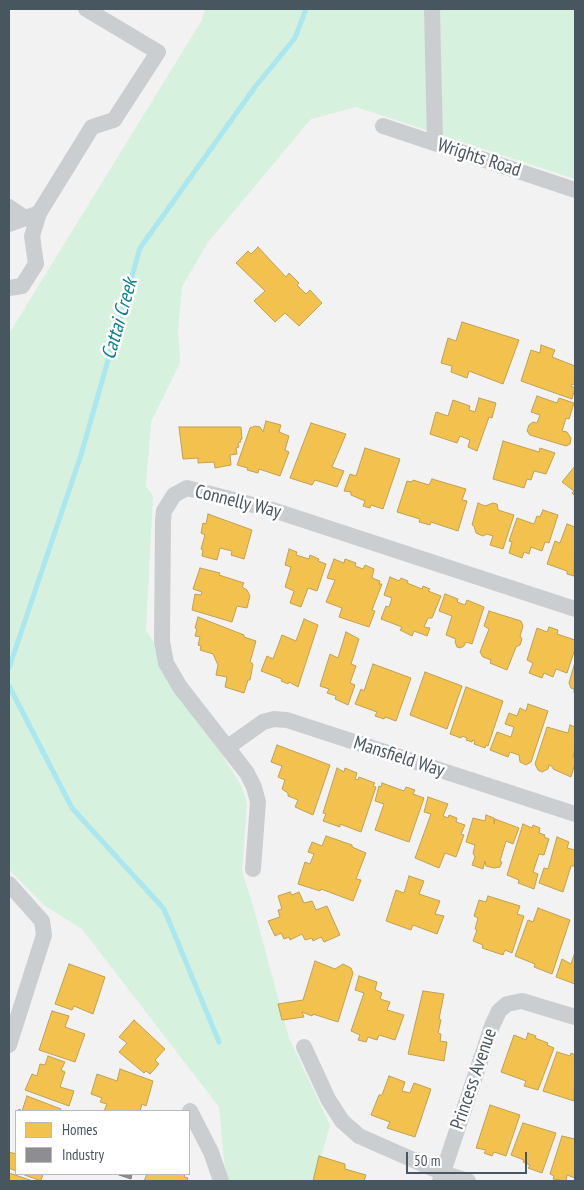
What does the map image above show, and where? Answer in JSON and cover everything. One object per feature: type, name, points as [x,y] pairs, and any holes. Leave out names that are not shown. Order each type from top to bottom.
[{"type":"street","points":[[9,288],[22,286],[36,264],[32,236],[32,216],[92,127],[114,120],[158,52],[86,9]]},
{"type":"street","points":[[432,9],[435,143]]},
{"type":"street","name":"Wrights Road","points":[[383,126],[575,190]]},
{"type":"street","points":[[9,207],[32,216]]},
{"type":"street","points":[[9,224],[32,216]]},
{"type":"street","name":"Connelly Way","points":[[253,869],[258,802],[247,773],[180,687],[166,663],[162,641],[162,520],[169,502],[180,491],[187,488],[273,510],[575,609]]},
{"type":"street","name":"Mansfield Way","points":[[228,747],[263,722],[274,719],[287,720],[575,814]]},
{"type":"street","points":[[9,884],[42,921],[44,935],[9,1045]]},
{"type":"street","name":"Princess Avenue","points":[[442,1177],[492,1026],[496,1016],[503,1007],[512,1002],[522,1000],[575,1017]]},
{"type":"street","points":[[304,1047],[328,1099],[342,1121],[359,1136],[442,1177],[468,1181]]},
{"type":"street","points":[[190,1112],[211,1152],[221,1181]]},
{"type":"green space","points":[[205,9],[575,9],[575,179],[356,107],[311,119],[208,242],[182,287],[178,329],[180,363],[151,422],[146,486],[153,496],[146,630],[242,787],[247,804],[242,872],[289,1038],[330,1125],[314,1181],[226,1181],[219,1107],[82,929],[45,906],[9,870],[9,331],[202,20]]},
{"type":"building: Homes","points":[[258,247],[286,277],[289,273],[306,294],[310,290],[322,303],[299,326],[285,313],[275,322],[254,301],[265,291],[236,263],[248,251],[251,254]]},
{"type":"building: Homes","points":[[462,322],[519,340],[503,384],[469,371],[467,378],[451,372],[452,366],[441,363],[448,338],[456,341]]},
{"type":"building: Homes","points":[[541,345],[555,350],[552,357],[575,366],[575,385],[572,384],[571,386],[575,388],[572,399],[521,381],[531,350],[540,353]]},
{"type":"building: Homes","points":[[537,396],[557,403],[559,398],[574,403],[569,419],[566,418],[562,431],[567,432],[571,438],[570,444],[566,446],[530,435],[527,431],[529,425],[533,422],[537,423],[540,415],[531,412]]},
{"type":"building: Homes","points":[[479,398],[496,403],[492,418],[489,417],[477,451],[468,447],[470,440],[460,436],[457,443],[430,434],[436,412],[448,416],[453,400],[470,406],[469,410],[475,412]]},
{"type":"building: Homes","points":[[266,421],[281,425],[279,432],[289,436],[285,450],[289,452],[280,476],[259,469],[258,473],[237,465],[250,428],[260,427],[263,432]]},
{"type":"building: Homes","points":[[311,423],[346,434],[332,467],[344,471],[337,487],[315,480],[312,485],[290,478]]},
{"type":"building: Homes","points":[[179,427],[241,427],[242,439],[238,443],[239,447],[236,448],[237,454],[230,455],[231,465],[215,468],[214,462],[198,463],[198,458],[183,459]]},
{"type":"building: Homes","points":[[503,441],[539,452],[540,448],[555,453],[546,474],[534,471],[531,480],[527,479],[524,488],[493,479]]},
{"type":"building: Homes","points":[[365,448],[400,459],[383,509],[371,505],[370,508],[363,506],[365,501],[351,495],[351,492],[344,491],[350,474],[356,476]]},
{"type":"building: Homes","points":[[575,466],[575,496],[572,493],[574,491],[562,482]]},
{"type":"building: Homes","points":[[432,479],[466,489],[462,500],[467,501],[458,531],[431,522],[430,525],[419,522],[420,519],[397,512],[407,481],[412,482],[413,480],[429,485]]},
{"type":"building: Homes","points":[[478,503],[485,506],[493,503],[497,504],[498,510],[514,515],[503,549],[490,545],[493,536],[487,534],[483,536],[476,533],[472,525]]},
{"type":"building: Homes","points":[[543,510],[558,515],[549,543],[545,542],[542,551],[531,547],[529,554],[524,552],[522,558],[509,553],[512,542],[509,541],[517,518],[534,524],[537,516],[540,517]]},
{"type":"building: Homes","points":[[208,514],[252,530],[244,559],[231,555],[232,551],[220,548],[217,560],[202,556],[203,550],[201,549],[205,535],[201,533],[203,523],[206,524]]},
{"type":"building: Homes","points":[[567,524],[575,527],[574,576],[567,574],[567,571],[547,564],[555,541],[560,543]]},
{"type":"building: Homes","points":[[289,549],[297,552],[296,555],[309,559],[310,555],[326,564],[317,591],[308,588],[301,607],[290,603],[294,591],[285,587],[291,567],[285,565]]},
{"type":"building: Homes","points":[[334,559],[344,563],[345,559],[356,563],[355,566],[363,569],[365,565],[374,569],[372,578],[380,581],[379,584],[382,584],[372,610],[375,611],[369,627],[339,617],[342,608],[326,602],[335,580],[327,578]]},
{"type":"building: Homes","points":[[200,568],[220,573],[219,575],[244,583],[242,587],[247,590],[250,596],[247,608],[237,606],[232,622],[192,610],[195,594],[201,595],[202,592],[193,589]]},
{"type":"building: Homes","points":[[390,577],[399,581],[401,578],[408,581],[407,583],[422,589],[423,586],[430,589],[428,591],[441,596],[432,618],[428,618],[424,627],[430,628],[427,636],[414,631],[412,636],[400,630],[402,627],[381,619],[386,606],[389,607],[392,598],[384,595]]},
{"type":"building: Homes","points":[[445,594],[458,599],[457,602],[465,605],[467,600],[484,607],[472,644],[466,642],[464,646],[457,647],[456,639],[446,635],[452,616],[439,611]]},
{"type":"building: Homes","points":[[489,611],[521,621],[523,626],[520,645],[516,647],[507,670],[490,663],[491,660],[483,657],[480,652],[489,629],[484,626]]},
{"type":"building: Homes","points":[[198,617],[256,641],[250,662],[253,664],[250,680],[248,680],[244,693],[225,687],[227,677],[216,675],[218,665],[213,654],[200,650],[201,646],[198,645],[200,637],[195,636]]},
{"type":"building: Homes","points":[[304,619],[318,625],[298,687],[261,671],[267,656],[273,659],[282,635],[296,641]]},
{"type":"building: Homes","points":[[549,627],[558,630],[557,634],[575,640],[575,649],[567,673],[556,669],[553,677],[544,673],[542,678],[529,673],[533,663],[527,660],[537,628],[547,632]]},
{"type":"building: Homes","points":[[346,632],[359,639],[351,664],[356,666],[350,683],[355,685],[348,705],[335,699],[336,696],[327,693],[329,689],[320,686],[330,654],[338,658]]},
{"type":"building: Homes","points":[[575,662],[575,694],[574,689],[571,688],[569,683]]},
{"type":"building: Homes","points":[[373,664],[411,678],[396,721],[375,716],[377,712],[355,704],[361,689],[364,691]]},
{"type":"building: Homes","points":[[425,672],[462,686],[447,729],[410,715]]},
{"type":"building: Homes","points":[[466,687],[503,701],[488,746],[486,745],[485,748],[474,744],[475,741],[473,740],[472,742],[462,736],[461,738],[450,734]]},
{"type":"building: Homes","points":[[528,704],[548,711],[531,762],[526,765],[520,762],[519,755],[510,752],[508,757],[490,750],[497,732],[511,737],[514,727],[505,724],[509,713],[517,716],[520,708],[526,711]]},
{"type":"building: Homes","points":[[570,725],[575,727],[573,757],[575,758],[575,763],[571,777],[553,769],[549,765],[548,769],[542,772],[538,770],[535,764],[547,727],[568,733]]},
{"type":"building: Homes","points":[[277,745],[330,765],[313,815],[295,807],[298,800],[288,796],[288,793],[282,789],[285,780],[278,777],[282,766],[271,762]]},
{"type":"building: Homes","points":[[337,768],[344,772],[345,768],[357,773],[355,779],[358,780],[359,777],[375,783],[373,786],[376,787],[361,832],[340,824],[340,827],[323,821],[326,814],[323,813]]},
{"type":"building: Homes","points":[[382,783],[404,791],[406,787],[415,790],[413,794],[424,798],[409,842],[375,830],[384,804],[375,801],[379,786],[381,787]]},
{"type":"building: Homes","points":[[428,797],[448,804],[443,816],[448,818],[449,815],[457,818],[456,822],[465,825],[461,834],[464,835],[456,857],[445,853],[439,868],[415,858],[431,814],[424,812]]},
{"type":"building: Homes","points":[[486,815],[494,818],[494,824],[495,819],[519,828],[513,844],[506,841],[500,867],[486,866],[485,861],[483,869],[472,865],[475,857],[473,853],[475,845],[466,842],[473,818],[485,821]]},
{"type":"building: Homes","points":[[523,824],[532,828],[533,825],[540,828],[539,833],[549,839],[544,855],[539,854],[533,872],[538,874],[534,889],[518,883],[519,880],[507,875]]},
{"type":"building: Homes","points":[[326,836],[352,845],[352,847],[366,853],[356,879],[361,880],[353,901],[321,889],[320,891],[298,884],[305,862],[310,864],[314,854],[308,852],[312,842],[322,846]]},
{"type":"building: Homes","points":[[557,837],[569,842],[567,848],[575,850],[575,866],[571,866],[563,892],[539,883],[544,868],[548,869]]},
{"type":"building: Homes","points":[[409,876],[424,881],[419,894],[440,901],[435,914],[444,916],[437,934],[413,925],[411,930],[386,921],[396,890],[404,893]]},
{"type":"building: Homes","points":[[290,892],[292,895],[299,892],[304,903],[312,901],[316,910],[327,906],[340,935],[324,942],[321,937],[313,941],[312,938],[305,940],[302,934],[290,940],[289,937],[284,939],[281,933],[275,936],[268,921],[280,917],[278,910],[282,909],[278,896]]},
{"type":"building: Homes","points":[[488,896],[520,906],[517,914],[524,916],[512,953],[505,950],[503,955],[482,948],[483,945],[473,941],[477,930],[475,929],[478,918],[474,916],[479,900],[486,902]]},
{"type":"building: Homes","points":[[538,908],[570,920],[552,974],[534,967],[535,964],[515,956],[528,920],[533,922]]},
{"type":"building: Homes","points":[[575,952],[575,984],[556,977],[562,959],[571,964]]},
{"type":"building: Homes","points":[[315,961],[335,969],[343,964],[351,968],[353,973],[338,1022],[302,1012],[304,1017],[282,1020],[278,1004],[303,1000]]},
{"type":"building: Homes","points":[[69,964],[105,977],[93,1014],[74,1006],[72,1010],[55,1004]]},
{"type":"building: Homes","points":[[359,976],[377,982],[375,990],[382,993],[380,999],[390,1002],[387,1010],[404,1015],[395,1040],[379,1035],[377,1040],[368,1037],[366,1042],[358,1040],[360,1035],[351,1031],[364,993],[355,990]]},
{"type":"building: Homes","points":[[423,991],[444,994],[438,1033],[441,1034],[440,1041],[447,1042],[444,1061],[408,1054]]},
{"type":"building: Homes","points":[[52,1011],[69,1016],[65,1027],[85,1034],[75,1062],[39,1050]]},
{"type":"building: Homes","points":[[134,1020],[165,1049],[155,1060],[159,1064],[150,1074],[146,1071],[144,1073],[119,1052],[127,1043],[119,1037]]},
{"type":"building: Homes","points":[[528,1033],[554,1048],[538,1090],[524,1086],[526,1081],[501,1072],[514,1035],[526,1040]]},
{"type":"building: Homes","points":[[557,1052],[570,1056],[571,1053],[575,1055],[574,1101],[543,1091]]},
{"type":"building: Homes","points":[[48,1056],[65,1062],[61,1070],[65,1072],[60,1087],[74,1091],[69,1106],[25,1090],[32,1074],[37,1076],[40,1064],[45,1065]]},
{"type":"building: Homes","points":[[120,1069],[153,1081],[146,1106],[142,1104],[140,1110],[104,1110],[107,1104],[100,1102],[102,1098],[91,1094],[97,1074],[117,1081]]},
{"type":"building: Homes","points":[[389,1076],[405,1082],[402,1091],[410,1093],[414,1083],[431,1089],[415,1137],[387,1128],[390,1122],[371,1115],[379,1095],[382,1095]]},
{"type":"building: Homes","points":[[27,1096],[60,1110],[22,1110]]},
{"type":"building: Homes","points":[[490,1105],[520,1115],[506,1156],[494,1152],[492,1156],[484,1153],[486,1150],[476,1148]]},
{"type":"building: Homes","points":[[523,1123],[556,1133],[542,1173],[528,1168],[530,1165],[523,1162],[524,1160],[511,1155]]},
{"type":"building: Homes","points":[[562,1136],[575,1139],[575,1178],[567,1175],[566,1181],[553,1179],[554,1176],[550,1174]]},
{"type":"building: Homes","points":[[9,1152],[15,1154],[15,1171],[9,1168]]},
{"type":"building: Homes","points":[[319,1156],[345,1164],[345,1169],[366,1175],[364,1181],[313,1181]]},
{"type":"building: Homes","points":[[9,1173],[30,1180],[9,1181]]},
{"type":"building: Homes","points":[[25,1175],[43,1175],[41,1181]]},
{"type":"building: Homes","points":[[147,1175],[185,1175],[184,1177],[188,1178],[187,1181],[144,1181]]},
{"type":"building: Industry","points":[[119,1175],[132,1175],[131,1179]]},
{"type":"waterway","name":"Cattai Creek","points":[[9,668],[81,455],[140,248],[255,87],[295,38],[306,9]]},
{"type":"waterway","points":[[9,686],[72,808],[164,909],[219,1042]]}]
